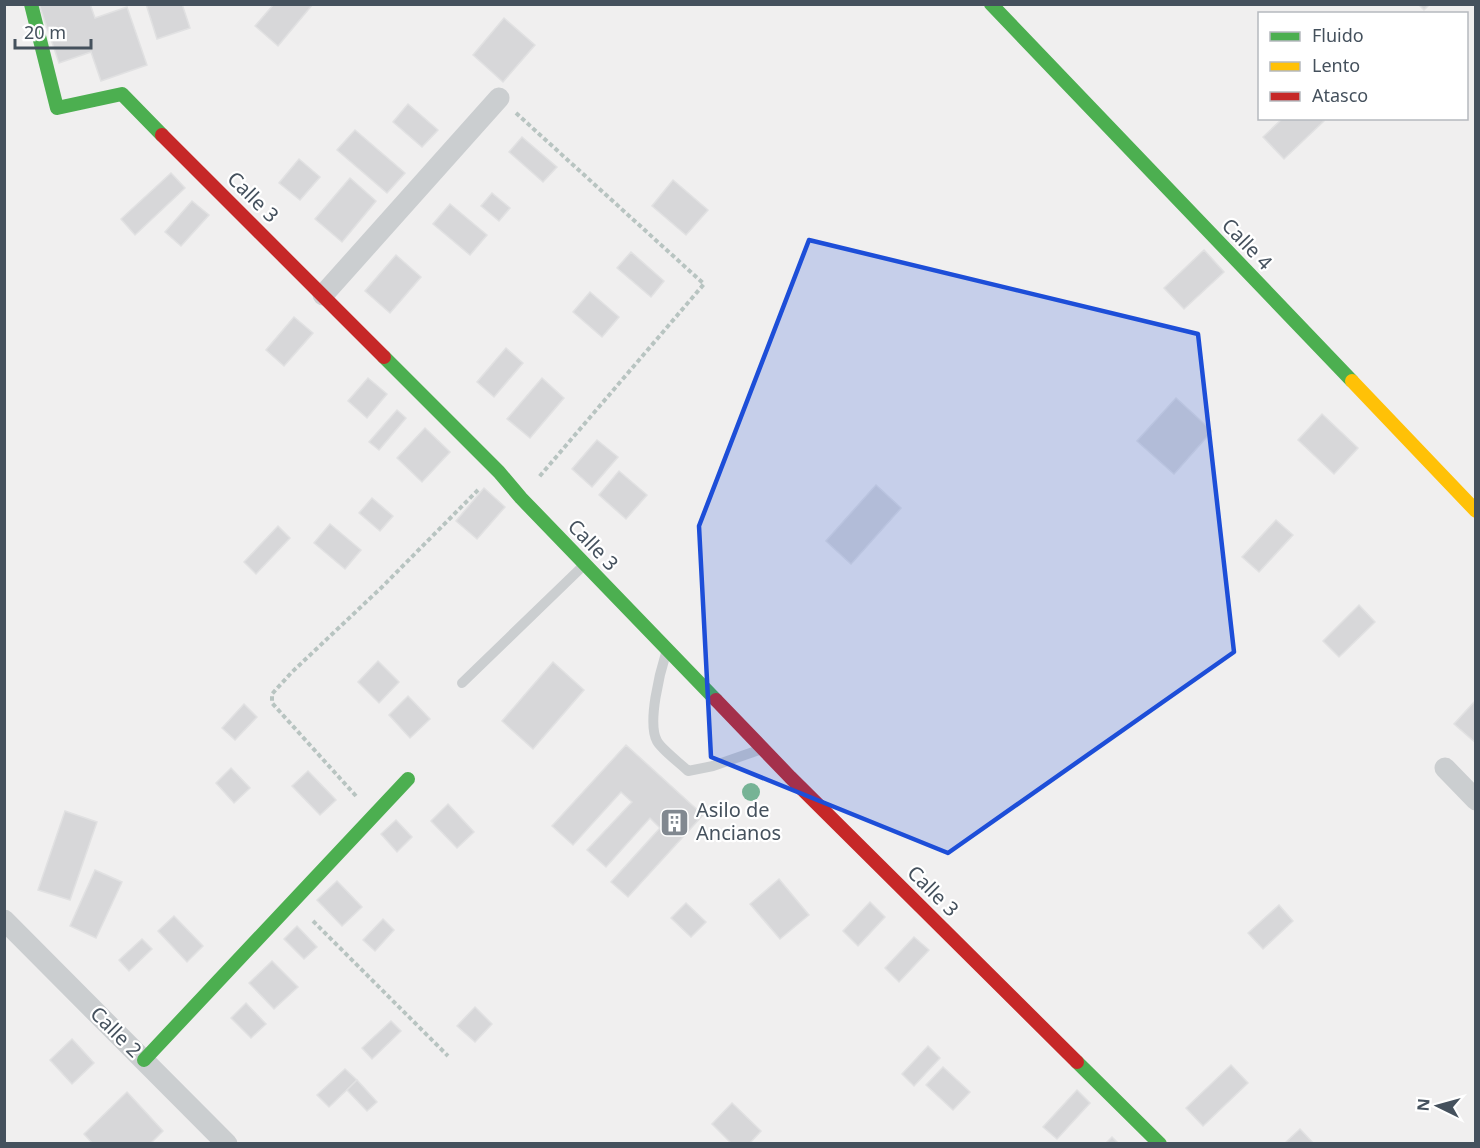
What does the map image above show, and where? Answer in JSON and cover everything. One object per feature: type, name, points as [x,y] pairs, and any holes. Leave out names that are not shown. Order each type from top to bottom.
[{"type":"street","name":"Calle 3","points":[[31,4],[57,108],[122,94],[499,472],[521,498],[763,749],[1160,1143]]},
{"type":"street","name":"Calle 4","points":[[991,4],[1476,511]]},
{"type":"street","points":[[323,295],[500,98]]},
{"type":"street","points":[[1445,768],[1476,800]]},
{"type":"street","points":[[144,1060],[408,779]]},
{"type":"street","name":"Calle 2","points":[[4,920],[227,1143]]},
{"type":"lane","points":[[462,683],[585,564]]},
{"type":"lane","points":[[667,649],[657,687],[654,722],[657,741],[688,771],[713,766],[763,749]]},
{"type":"path","points":[[500,98],[704,284],[521,498]]},
{"type":"path","points":[[374,816],[272,703],[272,694],[291,673],[382,587],[470,496],[499,472]]},
{"type":"path","points":[[294,901],[448,1056]]},
{"type":"highlighted area","points":[[809,240],[1198,334],[1234,652],[948,853],[711,757],[699,526]]},
{"type":"building","points":[[39,4],[90,4],[95,18],[127,7],[147,65],[101,81],[91,52],[59,63]]},
{"type":"building","points":[[146,4],[182,4],[190,28],[157,39]]},
{"type":"building","points":[[274,4],[313,4],[278,46],[255,26]]},
{"type":"building","points":[[1418,4],[1430,4],[1424,10]]},
{"type":"building","points":[[504,18],[535,45],[503,82],[473,55]]},
{"type":"building","points":[[408,104],[438,130],[422,147],[393,122]]},
{"type":"building","points":[[1281,120],[1324,121],[1284,159],[1263,137]]},
{"type":"building","points":[[355,130],[405,173],[387,193],[337,150]]},
{"type":"building","points":[[522,137],[557,167],[543,182],[509,152]]},
{"type":"building","points":[[299,159],[320,177],[300,200],[279,183]]},
{"type":"building","points":[[171,173],[185,188],[135,235],[121,219]]},
{"type":"building","points":[[350,178],[376,201],[342,242],[315,219]]},
{"type":"building","points":[[673,180],[708,210],[686,235],[652,206]]},
{"type":"building","points":[[492,193],[510,208],[499,221],[481,206]]},
{"type":"building","points":[[192,201],[209,215],[181,246],[165,232]]},
{"type":"building","points":[[450,204],[487,235],[470,255],[433,224]]},
{"type":"building","points":[[1204,250],[1224,272],[1184,309],[1164,288]]},
{"type":"building","points":[[631,252],[664,281],[651,297],[617,268]]},
{"type":"building","points":[[396,255],[421,277],[390,313],[365,291]]},
{"type":"building","points":[[590,292],[619,317],[602,337],[573,312]]},
{"type":"building","points":[[294,317],[313,333],[284,366],[266,350]]},
{"type":"building","points":[[506,348],[523,363],[494,397],[477,382]]},
{"type":"building","points":[[368,378],[387,394],[367,418],[348,401]]},
{"type":"building","points":[[542,378],[564,398],[530,438],[507,419]]},
{"type":"building","points":[[1176,398],[1212,431],[1174,474],[1137,441]]},
{"type":"building","points":[[397,410],[406,418],[379,450],[369,442]]},
{"type":"building","points":[[1322,414],[1358,448],[1334,474],[1298,440]]},
{"type":"building","points":[[425,428],[450,452],[422,482],[397,458]]},
{"type":"building","points":[[597,440],[618,457],[592,487],[572,469]]},
{"type":"building","points":[[619,471],[647,495],[626,519],[599,495]]},
{"type":"building","points":[[876,485],[901,508],[851,564],[826,541]]},
{"type":"building","points":[[484,488],[505,507],[477,539],[456,521]]},
{"type":"building","points":[[372,498],[393,516],[380,531],[359,513]]},
{"type":"building","points":[[1276,520],[1293,535],[1259,572],[1242,557]]},
{"type":"building","points":[[330,524],[361,550],[345,569],[314,543]]},
{"type":"building","points":[[278,526],[290,538],[256,574],[244,562]]},
{"type":"building","points":[[1359,605],[1375,622],[1339,657],[1323,641]]},
{"type":"building","points":[[378,661],[399,682],[379,703],[358,682]]},
{"type":"building","points":[[553,662],[584,690],[533,749],[502,721]]},
{"type":"building","points":[[408,696],[430,719],[410,738],[389,715]]},
{"type":"building","points":[[1476,700],[1476,743],[1454,724]]},
{"type":"building","points":[[244,704],[257,717],[235,740],[222,728]]},
{"type":"building","name":"Asilo de Ancianos","points":[[626,745],[703,815],[628,897],[611,882],[660,828],[650,818],[606,867],[587,850],[632,802],[621,792],[573,845],[552,826]]},
{"type":"building","points":[[231,768],[250,788],[234,803],[216,783]]},
{"type":"building","points":[[308,771],[336,800],[320,815],[292,786]]},
{"type":"building","points":[[448,804],[474,832],[457,848],[431,821]]},
{"type":"building","points":[[65,811],[97,822],[70,900],[38,890]]},
{"type":"building","points":[[396,820],[412,837],[397,852],[381,834]]},
{"type":"building","points":[[95,870],[122,882],[96,938],[70,926]]},
{"type":"building","points":[[779,879],[809,915],[780,939],[750,904]]},
{"type":"building","points":[[337,881],[362,907],[342,926],[317,900]]},
{"type":"building","points":[[870,902],[885,917],[858,946],[843,931]]},
{"type":"building","points":[[686,903],[706,922],[691,937],[671,918]]},
{"type":"building","points":[[1279,905],[1293,921],[1263,949],[1248,933]]},
{"type":"building","points":[[174,916],[203,946],[187,962],[158,931]]},
{"type":"building","points":[[383,919],[394,930],[375,951],[363,940]]},
{"type":"building","points":[[297,926],[317,947],[304,959],[284,939]]},
{"type":"building","points":[[914,937],[929,950],[899,982],[885,968]]},
{"type":"building","points":[[142,939],[152,949],[129,971],[119,960]]},
{"type":"building","points":[[272,961],[298,987],[274,1009],[249,983]]},
{"type":"building","points":[[246,1003],[266,1024],[251,1038],[231,1018]]},
{"type":"building","points":[[475,1007],[492,1024],[475,1042],[457,1026]]},
{"type":"building","points":[[391,1021],[401,1031],[372,1059],[362,1048]]},
{"type":"building","points":[[72,1039],[94,1063],[72,1084],[50,1060]]},
{"type":"building","points":[[928,1046],[940,1058],[914,1086],[902,1074]]},
{"type":"building","points":[[1231,1065],[1248,1083],[1203,1126],[1186,1108]]},
{"type":"building","points":[[943,1067],[970,1092],[953,1110],[926,1085]]},
{"type":"building","points":[[345,1069],[357,1080],[329,1107],[317,1095]]},
{"type":"building","points":[[357,1080],[377,1102],[367,1111],[347,1090]]},
{"type":"building","points":[[1077,1090],[1090,1103],[1057,1139],[1043,1127]]},
{"type":"building","points":[[127,1092],[163,1131],[150,1144],[93,1144],[84,1134]]},
{"type":"building","points":[[732,1103],[761,1131],[749,1144],[732,1144],[712,1124]]},
{"type":"building","points":[[1300,1129],[1314,1144],[1284,1144]]},
{"type":"building","points":[[1112,1137],[1119,1144],[1105,1144]]},
{"type":"traffic: fast","points":[[31,4],[57,108],[122,94],[162,135]]},
{"type":"traffic: fast","points":[[991,4],[1352,381]]},
{"type":"traffic: fast","points":[[384,357],[499,472],[521,498],[716,700]]},
{"type":"traffic: fast","points":[[144,1060],[408,779]]},
{"type":"traffic: fast","points":[[1077,1062],[1160,1144]]},
{"type":"traffic: slow","points":[[1352,381],[1476,511]]},
{"type":"traffic: jam","points":[[162,135],[384,357]]},
{"type":"traffic: jam","points":[[716,700],[790,777],[1077,1062]]},
{"type":"place","name":"Asilo de Ancianos","points":[[675,822]]}]
